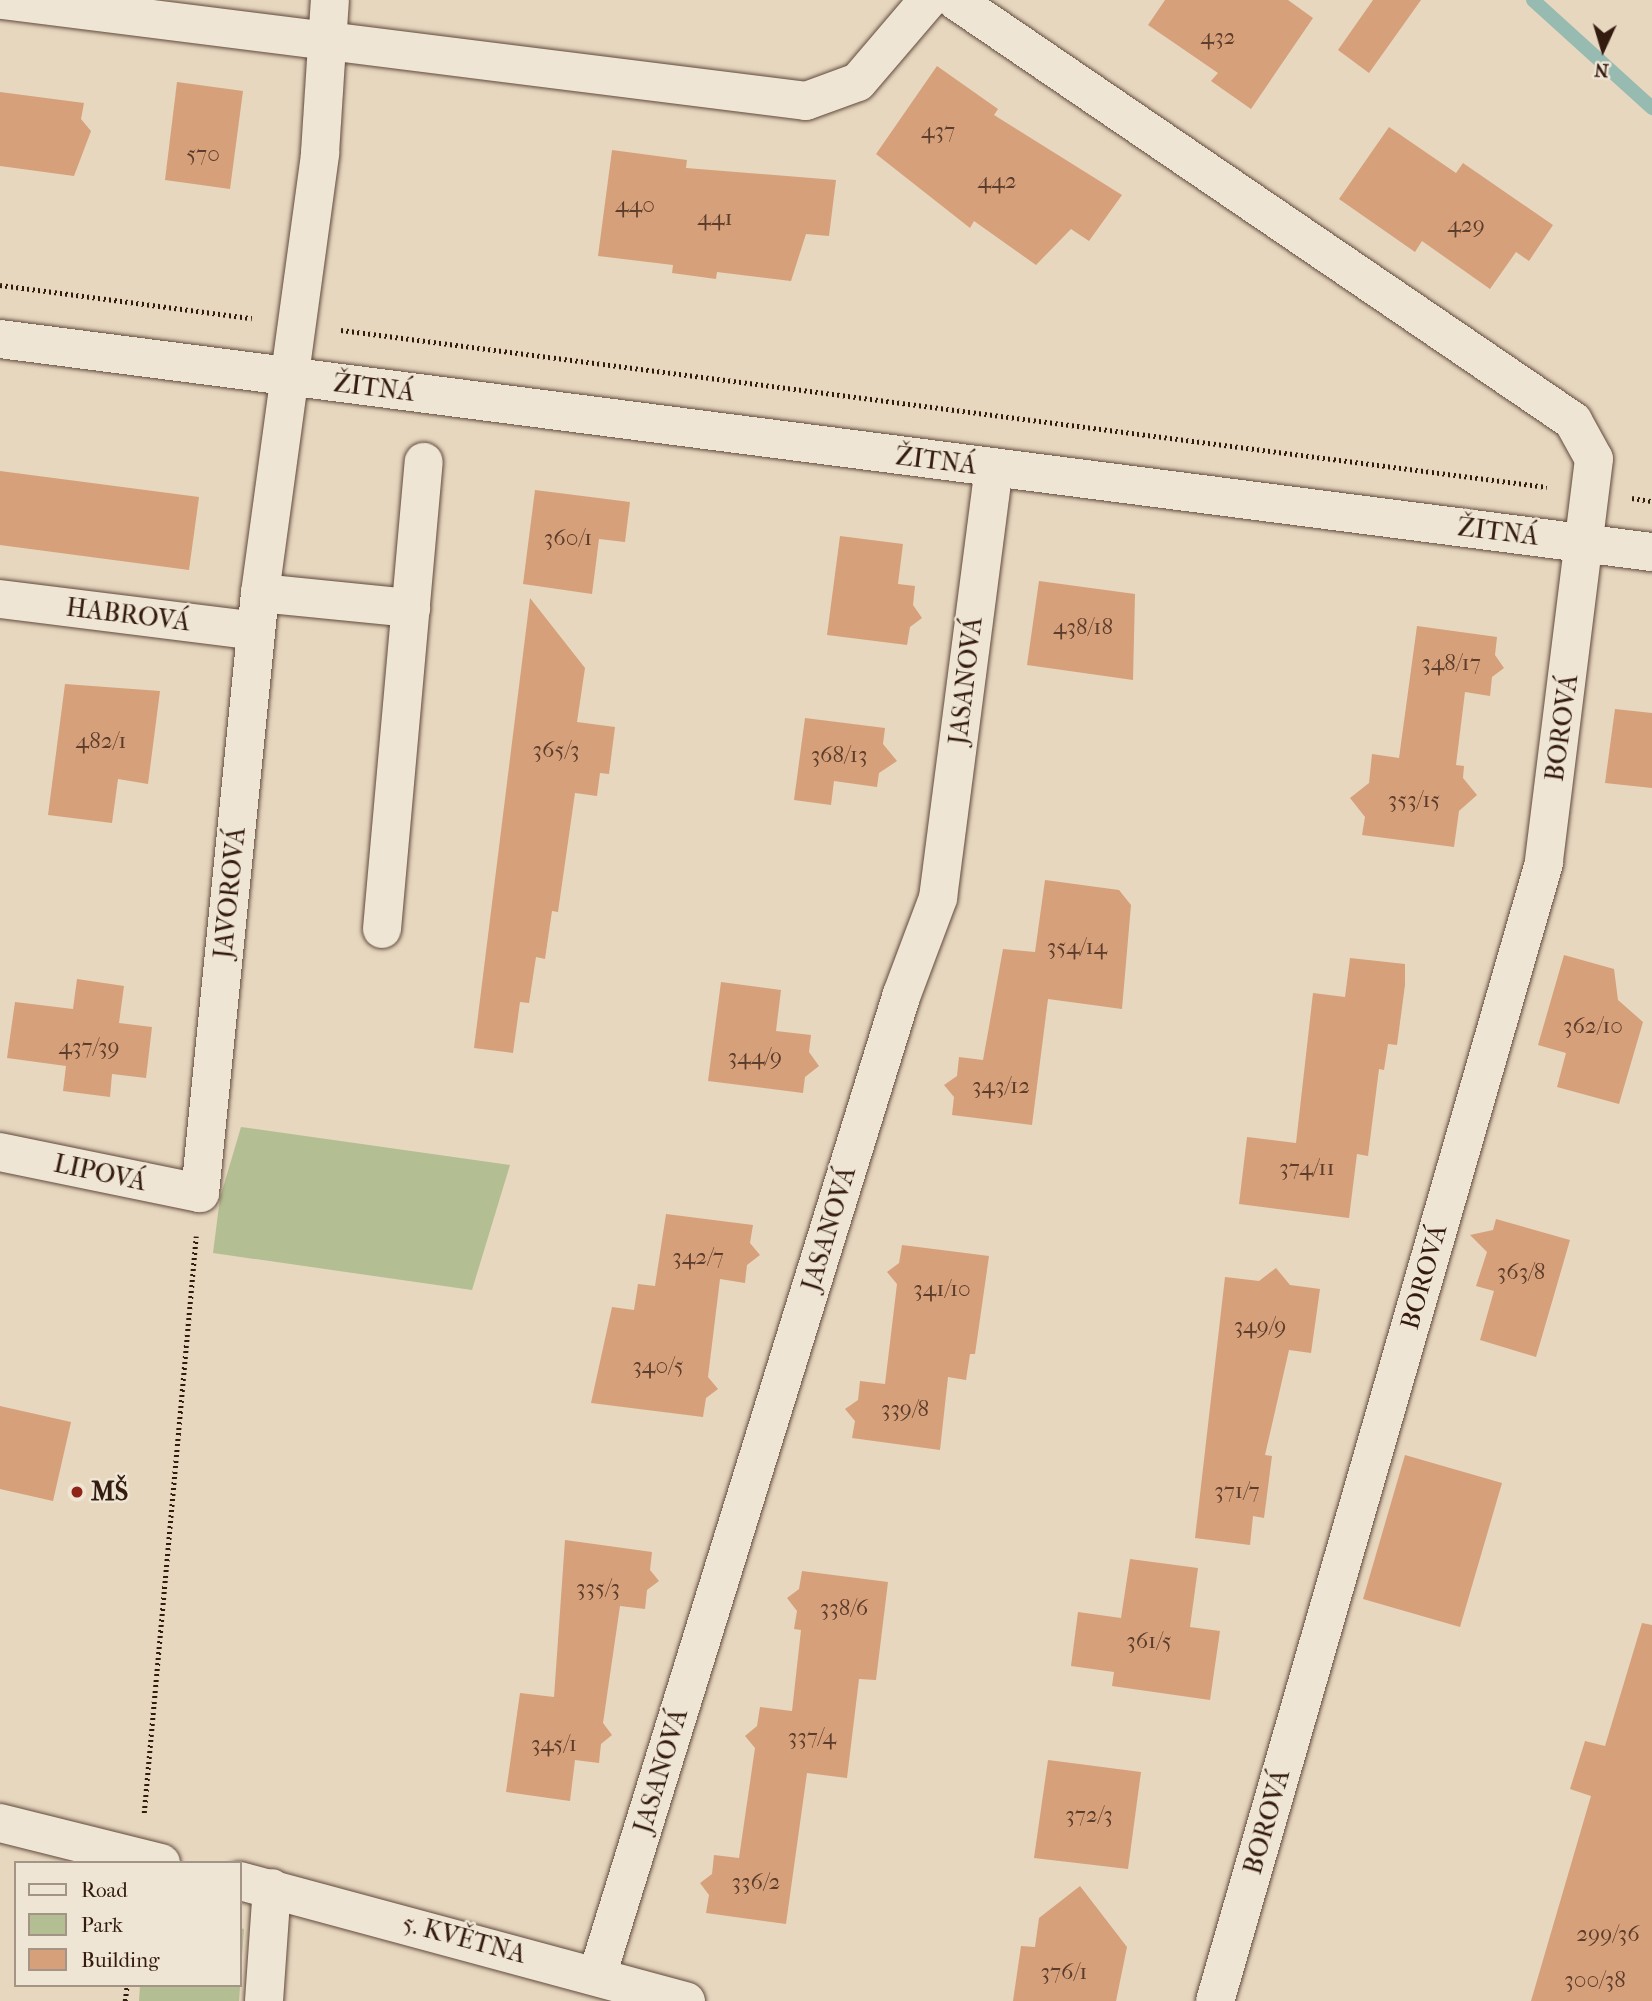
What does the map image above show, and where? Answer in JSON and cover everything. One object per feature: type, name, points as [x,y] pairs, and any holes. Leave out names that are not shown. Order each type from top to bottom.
[{"type":"street","points":[[2,0],[806,101],[858,82],[928,0]]},
{"type":"street","points":[[285,376],[296,324],[320,153],[330,0]]},
{"type":"street","points":[[955,0],[1573,421],[1594,458],[1587,543]]},
{"type":"street","name":"ŽITNÁ","points":[[0,339],[1652,552]]},
{"type":"street","name":"JAVOROVÁ","points":[[200,1193],[256,631],[285,376]]},
{"type":"street","points":[[382,929],[424,462]]},
{"type":"street","name":"JASANOVÁ","points":[[597,1976],[898,1008],[938,898],[994,469]]},
{"type":"street","name":"BOROVÁ","points":[[1215,2001],[1544,863],[1587,543]]},
{"type":"street","points":[[260,593],[411,608]]},
{"type":"street","name":"HABROVÁ","points":[[0,599],[256,631]]},
{"type":"street","name":"LIPOVÁ","points":[[0,1152],[200,1193]]},
{"type":"street","points":[[0,1823],[150,1860]]},
{"type":"street","points":[[256,1885],[264,2001]]},
{"type":"street","name":"5. KVĚTNA","points":[[256,1885],[687,2001]]},
{"type":"path","points":[[0,285],[1652,501]]},
{"type":"path","points":[[150,1860],[200,1193]]},
{"type":"green space","points":[[241,1127],[510,1165],[472,1290],[213,1253],[220,1198]]},
{"type":"green space","points":[[140,1987],[240,1987],[239,2001],[139,2001]]},
{"type":"building","points":[[1165,0],[1288,0],[1313,18],[1251,109],[1211,81],[1218,73],[1148,25]]},
{"type":"building","points":[[1373,0],[1421,0],[1369,73],[1338,50]]},
{"type":"building","points":[[937,66],[998,109],[994,115],[1122,195],[1089,241],[1071,229],[1036,265],[974,221],[970,228],[876,154]]},
{"type":"building","points":[[177,82],[243,91],[230,189],[165,180]]},
{"type":"building","points":[[0,92],[84,103],[81,119],[91,131],[74,176],[0,166]]},
{"type":"building","points":[[1389,127],[1456,173],[1463,163],[1553,225],[1529,261],[1516,252],[1490,289],[1422,241],[1415,252],[1339,199]]},
{"type":"building","points":[[612,150],[687,160],[686,168],[836,180],[829,236],[806,234],[791,281],[717,272],[716,279],[672,273],[673,265],[598,256]]},
{"type":"building","points":[[0,471],[199,497],[189,570],[0,545]]},
{"type":"building","points":[[535,490],[630,502],[625,542],[599,539],[592,594],[523,584]]},
{"type":"building","points":[[840,536],[903,544],[898,584],[915,586],[913,605],[922,618],[910,627],[907,645],[827,635]]},
{"type":"building","points":[[1039,581],[1135,594],[1133,680],[1027,665]]},
{"type":"building","points":[[530,598],[585,668],[577,722],[615,727],[609,774],[600,773],[597,796],[575,793],[558,912],[552,911],[545,959],[536,957],[529,1003],[520,1002],[513,1053],[474,1048]]},
{"type":"building","points":[[1417,626],[1497,637],[1495,655],[1504,668],[1492,677],[1490,696],[1465,692],[1456,765],[1464,766],[1463,778],[1477,795],[1459,811],[1454,847],[1362,835],[1365,817],[1350,798],[1369,783],[1372,754],[1399,758]]},
{"type":"building","points":[[65,684],[160,691],[148,784],[118,779],[112,823],[48,815]]},
{"type":"building","points":[[1615,709],[1652,713],[1652,788],[1605,783]]},
{"type":"building","points":[[805,718],[885,728],[883,744],[897,761],[879,773],[877,787],[834,781],[831,805],[794,800]]},
{"type":"building","points":[[1045,880],[1119,890],[1131,905],[1122,1009],[1048,999],[1032,1125],[952,1115],[954,1097],[944,1085],[957,1076],[959,1057],[983,1060],[1003,949],[1035,952]]},
{"type":"building","points":[[1564,955],[1614,969],[1618,1000],[1643,1022],[1619,1104],[1557,1087],[1566,1053],[1538,1045]]},
{"type":"building","points":[[1350,958],[1405,964],[1405,985],[1397,1045],[1388,1044],[1384,1070],[1379,1069],[1368,1156],[1357,1154],[1349,1218],[1239,1204],[1247,1137],[1296,1143],[1313,993],[1345,997]]},
{"type":"building","points":[[77,979],[124,986],[119,1023],[152,1027],[146,1078],[112,1074],[110,1097],[63,1091],[66,1066],[7,1058],[15,1002],[73,1009]]},
{"type":"building","points":[[721,982],[781,990],[776,1031],[811,1035],[809,1052],[819,1066],[805,1077],[803,1093],[708,1081]]},
{"type":"building","points":[[666,1214],[753,1225],[750,1243],[760,1255],[747,1265],[745,1283],[720,1279],[708,1377],[718,1389],[706,1398],[703,1417],[591,1403],[612,1307],[634,1310],[638,1284],[655,1286]]},
{"type":"building","points":[[1496,1219],[1570,1240],[1536,1357],[1480,1340],[1494,1291],[1476,1286],[1487,1252],[1470,1235],[1493,1230]]},
{"type":"building","points":[[902,1245],[989,1256],[975,1354],[970,1354],[966,1380],[948,1377],[940,1450],[852,1438],[855,1421],[845,1409],[858,1400],[860,1381],[885,1384],[897,1284],[887,1272],[899,1263]]},
{"type":"building","points":[[1276,1268],[1290,1285],[1320,1289],[1311,1353],[1289,1350],[1265,1455],[1272,1456],[1264,1518],[1253,1516],[1250,1545],[1195,1538],[1225,1277],[1259,1281]]},
{"type":"building","points":[[0,1406],[71,1422],[53,1501],[0,1489]]},
{"type":"building","points":[[1405,1455],[1502,1483],[1460,1627],[1363,1599]]},
{"type":"building","points":[[565,1540],[652,1552],[650,1570],[659,1581],[647,1590],[645,1609],[620,1606],[603,1723],[612,1735],[601,1744],[599,1763],[575,1760],[570,1801],[506,1792],[520,1693],[554,1697]]},
{"type":"building","points":[[1130,1559],[1198,1568],[1190,1627],[1220,1631],[1210,1700],[1112,1686],[1114,1672],[1071,1666],[1078,1612],[1121,1618]]},
{"type":"building","points":[[802,1571],[888,1582],[876,1680],[859,1679],[847,1778],[807,1773],[786,1924],[706,1913],[709,1895],[700,1883],[712,1874],[714,1855],[739,1858],[755,1748],[745,1736],[757,1726],[760,1707],[792,1711],[801,1630],[794,1629],[797,1611],[787,1598],[799,1589]]},
{"type":"building","points":[[1642,1623],[1652,1625],[1652,2001],[1531,2001],[1591,1796],[1570,1789],[1585,1741],[1605,1746]]},
{"type":"building","points":[[1048,1760],[1141,1772],[1128,1869],[1034,1858]]},
{"type":"building","points":[[1080,1886],[1127,1947],[1116,2001],[1013,2001],[1021,1946],[1035,1947],[1039,1918]]},
{"type":"waterway","points":[[1533,0],[1652,108]]},
{"type":"place","name":"MŠ","points":[[77,1492]]}]
